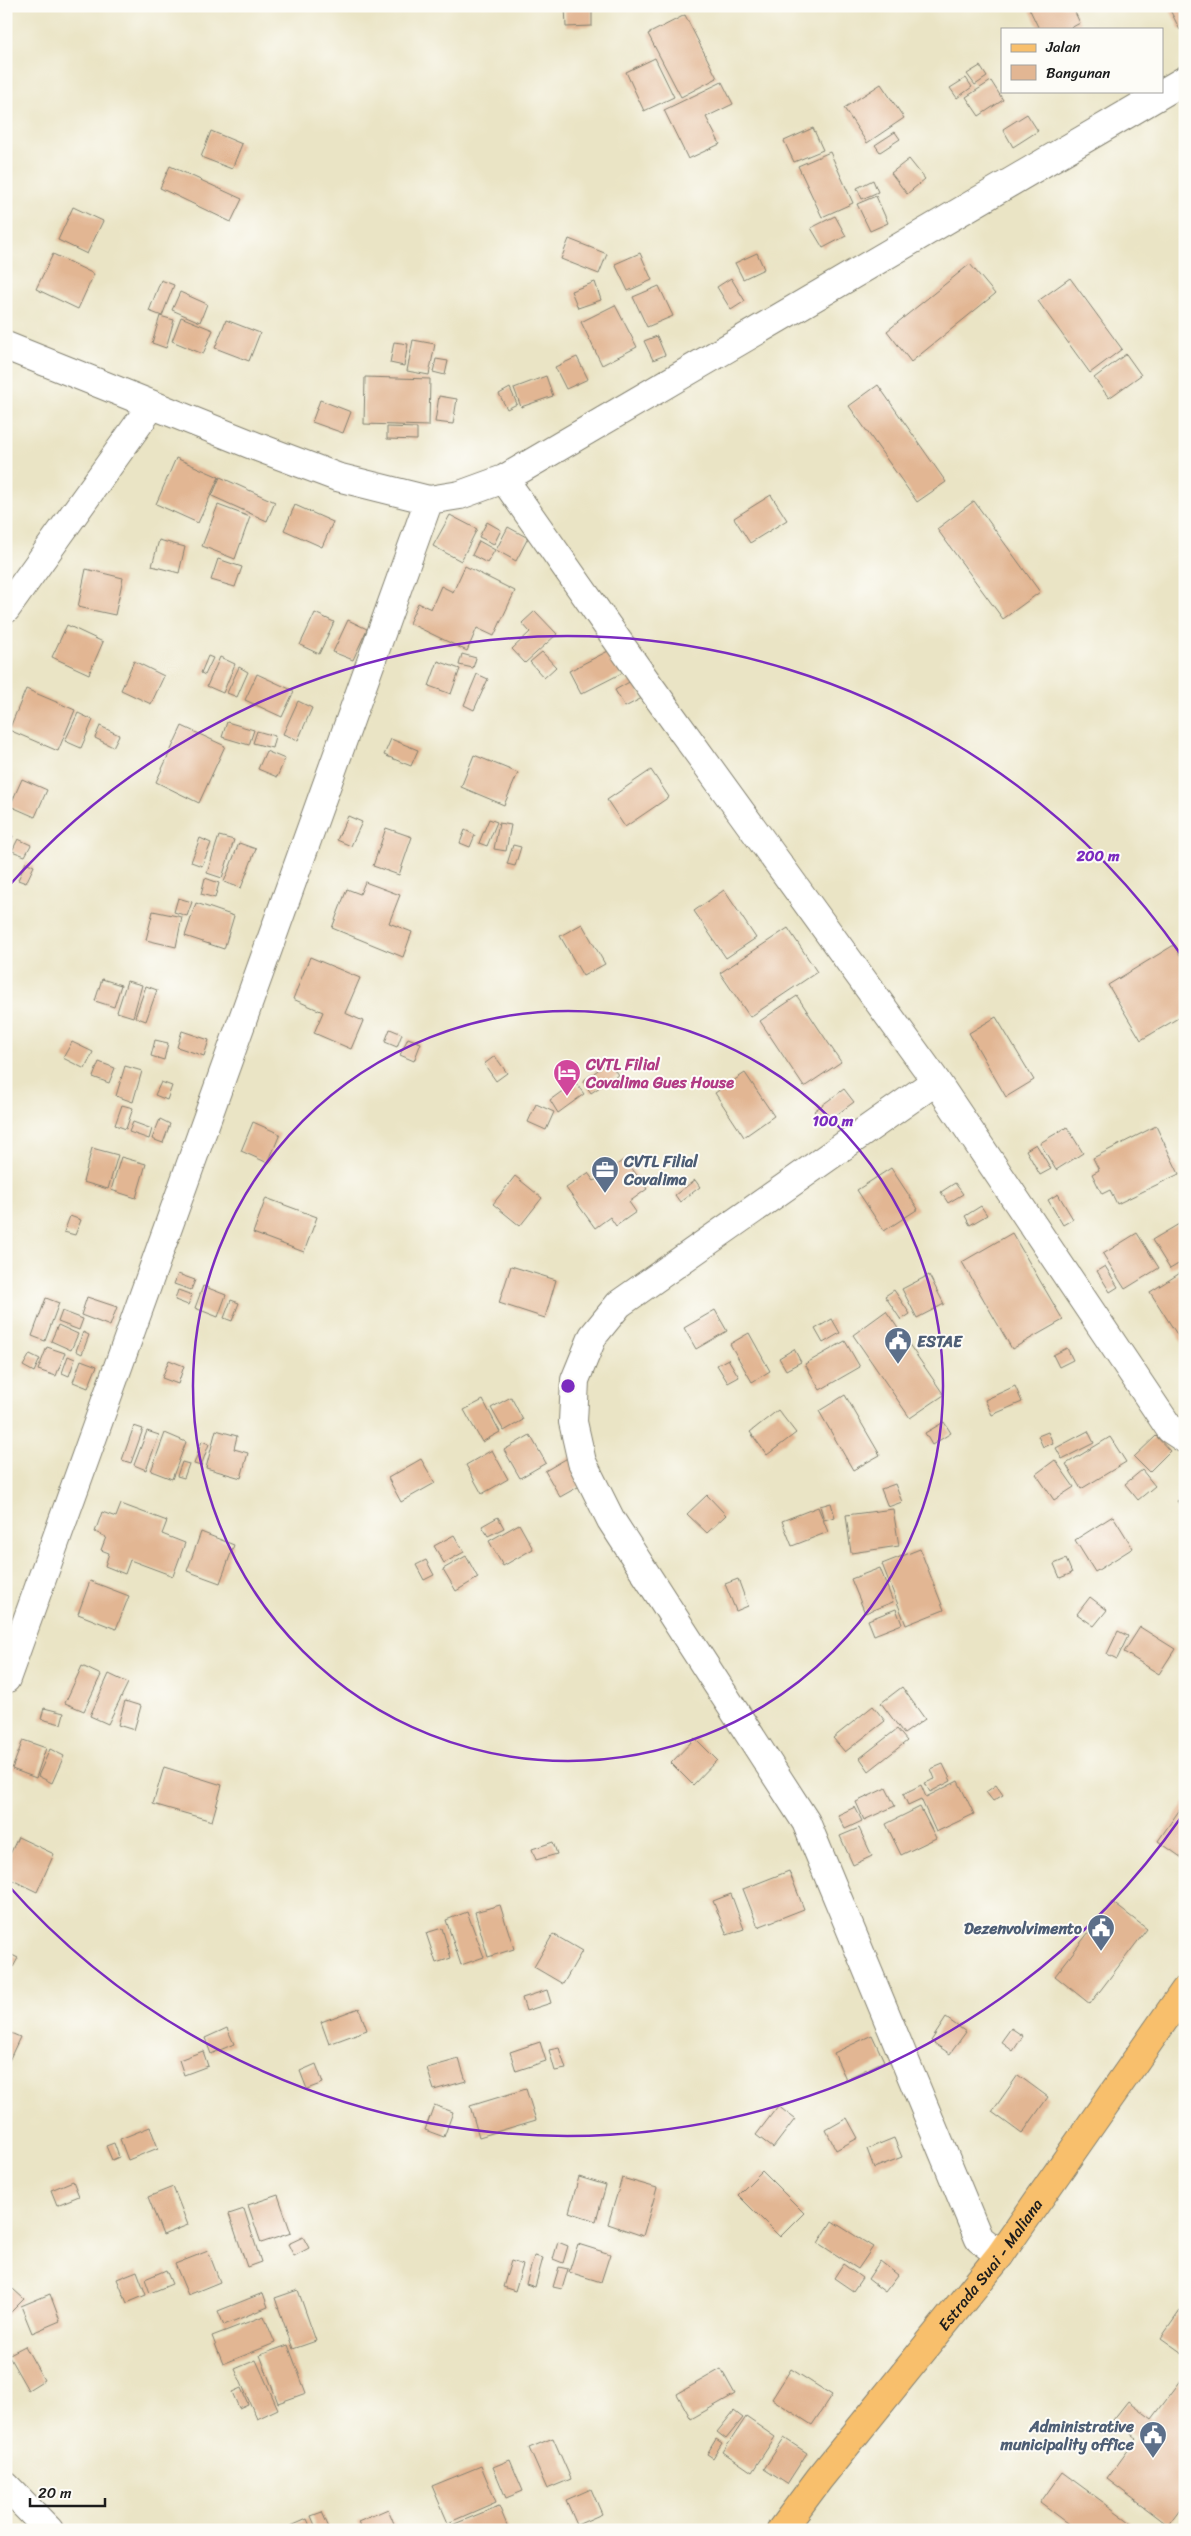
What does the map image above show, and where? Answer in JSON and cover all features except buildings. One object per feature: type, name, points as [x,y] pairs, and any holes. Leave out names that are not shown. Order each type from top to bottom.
[{"type":"main road","name":"Estrada Suai - Maliana","points":[[781,2530],[819,2479],[1000,2255],[1185,1990]]},
{"type":"street","points":[[6,346],[337,477],[429,500],[460,495],[504,478],[1185,80]]},
{"type":"street","points":[[6,609],[152,405]]},
{"type":"street","points":[[504,478],[646,681],[936,1081],[1170,1428],[1185,1439]]},
{"type":"street","points":[[6,1679],[429,500]]},
{"type":"street","points":[[936,1081],[619,1304],[593,1336],[576,1380],[573,1422],[582,1462],[611,1520],[806,1822],[979,2239],[1000,2255]]},
{"type":"street","points":[[6,2486],[49,2530]]},
{"type":"place","name":"CVTL Filial Covalima Gues House","points":[[567,1097]]},
{"type":"place","name":"CVTL Filial Covalima","points":[[605,1194]]},
{"type":"place","name":"ESTAE","points":[[898,1365]]},
{"type":"place","name":"Dezenvolvimento","points":[[1101,1952]]},
{"type":"place","name":"Administrative municipality office","points":[[1153,2459]]}]
